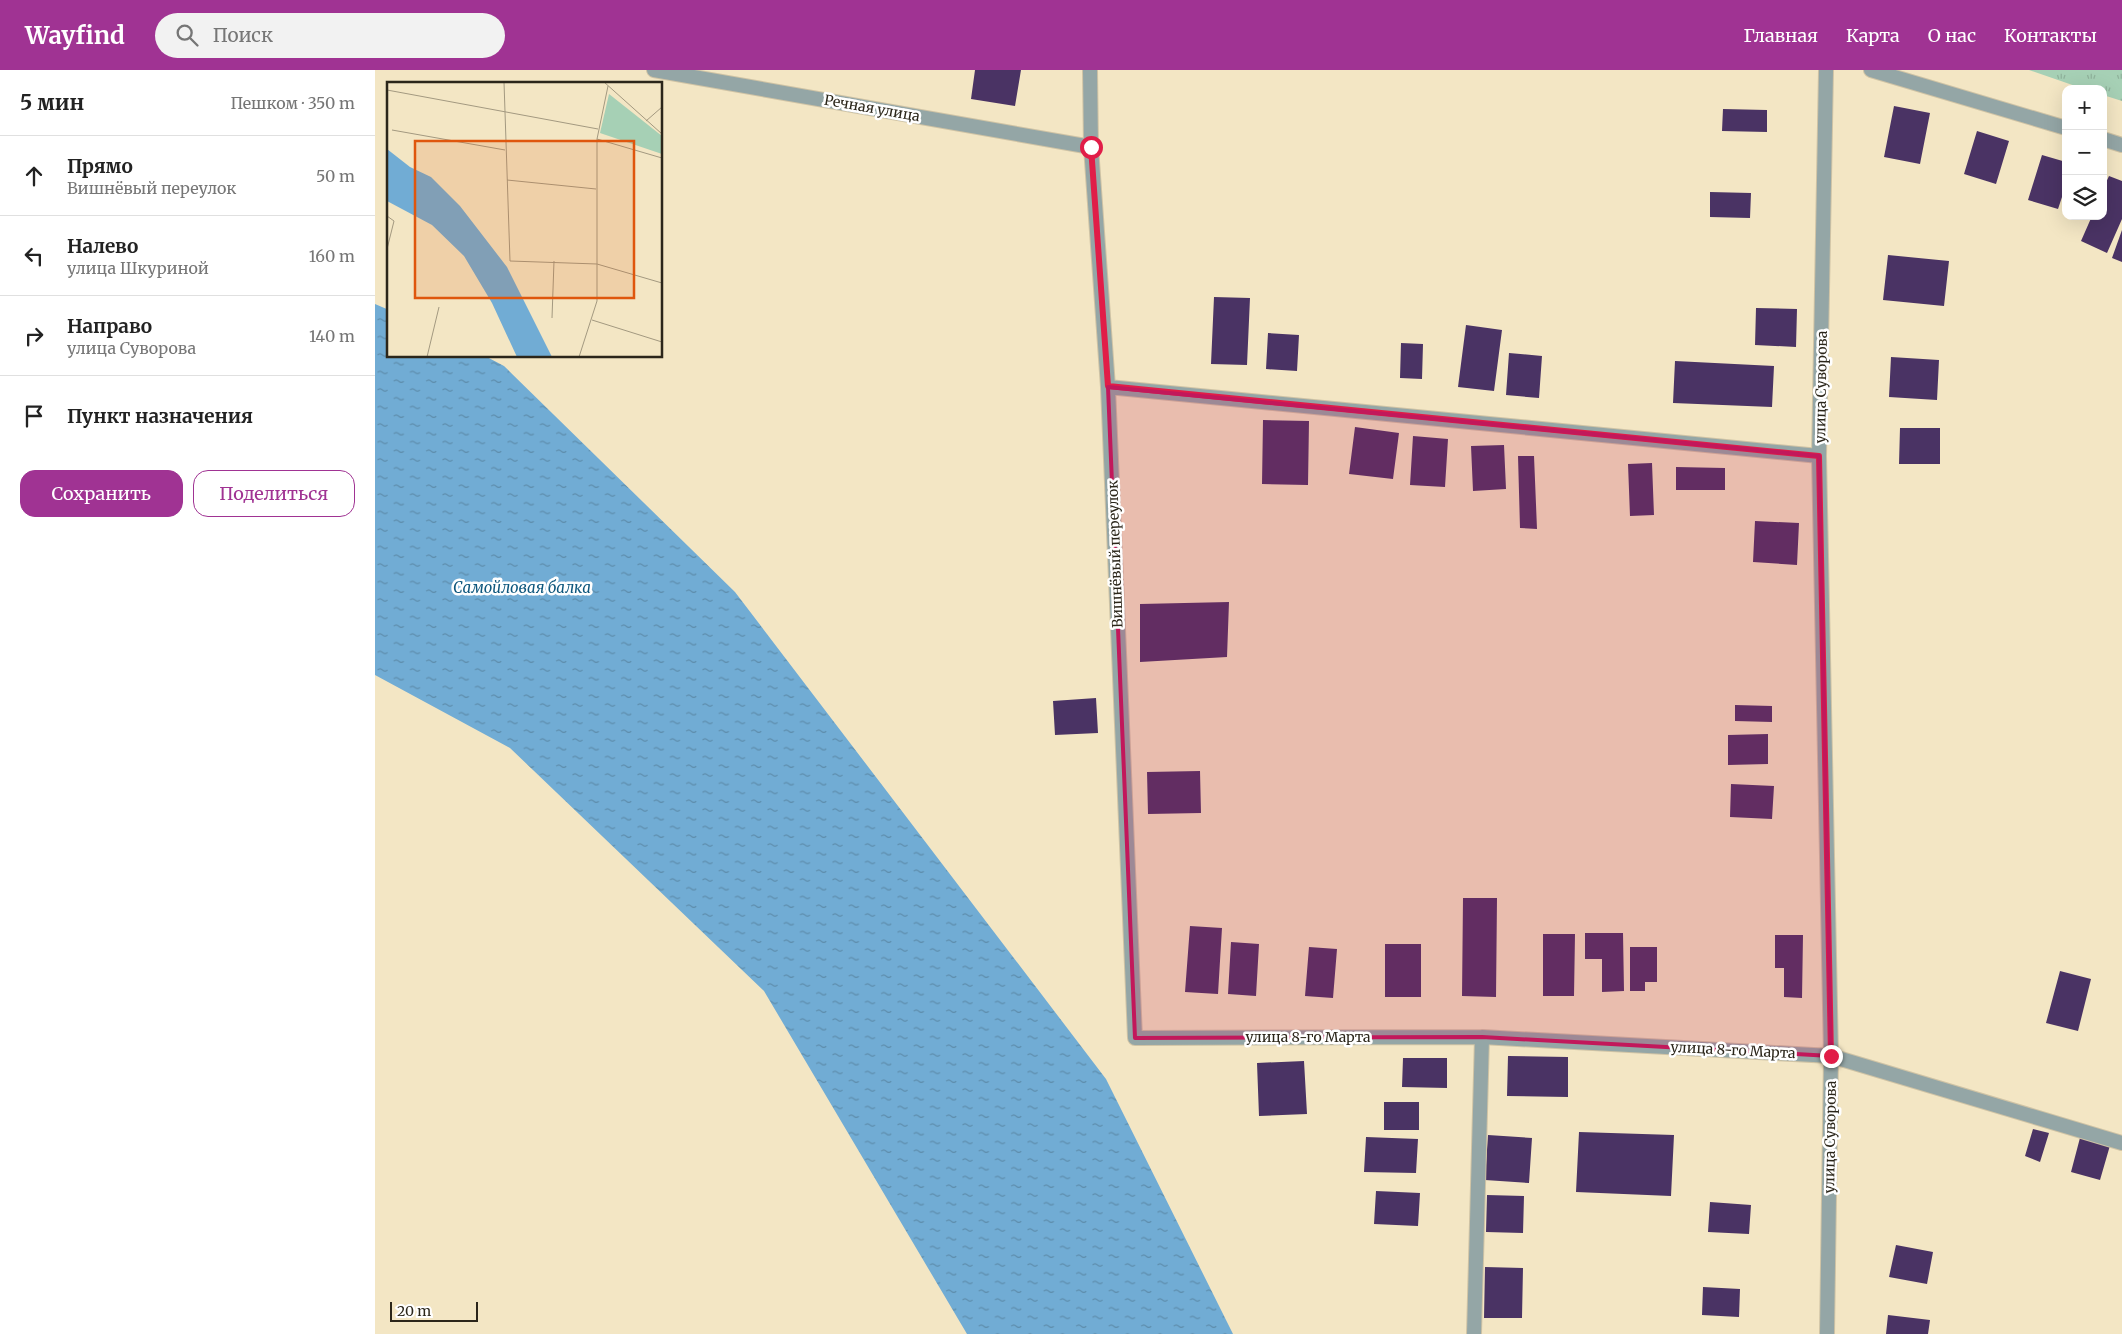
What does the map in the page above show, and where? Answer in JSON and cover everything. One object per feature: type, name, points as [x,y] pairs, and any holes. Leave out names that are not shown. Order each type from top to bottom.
[{"type":"street","name":"Речная улица","points":[[654,70],[1091,147]]},
{"type":"street","name":"Вишнёвый переулок","points":[[1090,70],[1091,147],[1108,386],[1135,1038]]},
{"type":"street","name":"улица Суворова","points":[[1826,70],[1819,456],[1831,1056],[1827,1334]]},
{"type":"street","points":[[1871,70],[2062,127]]},
{"type":"street","points":[[2107,140],[2122,145]]},
{"type":"street","points":[[1108,386],[1819,456]]},
{"type":"street","points":[[1474,1334],[1482,1036]]},
{"type":"street","name":"улица 8-го Марта","points":[[1135,1038],[1482,1036],[1831,1056],[2122,1143]]},
{"type":"highlighted area","points":[[1108,387],[1819,456],[1831,1056],[1482,1037],[1135,1038]]},
{"type":"green space","points":[[2029,70],[2122,70],[2122,101],[2107,96],[2107,85],[2072,85]]},
{"type":"water","name":"Самойловая балка","points":[[375,304],[387,309],[387,358],[489,358],[504,366],[735,592],[1106,1079],[1233,1334],[967,1334],[764,991],[510,748],[375,675]]},
{"type":"building","points":[[975,70],[1021,70],[1015,106],[971,99]]},
{"type":"building","points":[[1894,106],[1930,113],[1920,164],[1884,157]]},
{"type":"building","points":[[1723,109],[1767,110],[1767,132],[1722,131]]},
{"type":"building","points":[[1977,131],[2009,141],[1996,184],[1964,174]]},
{"type":"building","points":[[2042,155],[2062,161],[2062,197],[2058,209],[2028,200]]},
{"type":"building","points":[[2109,176],[2122,181],[2122,219],[2107,253],[2081,241],[2090,220],[2107,220],[2107,180]]},
{"type":"building","points":[[1710,192],[1751,193],[1750,218],[1710,217]]},
{"type":"building","points":[[2122,230],[2122,262],[2112,258]]},
{"type":"building","points":[[1888,255],[1949,261],[1944,306],[1883,300]]},
{"type":"building","points":[[1214,297],[1250,298],[1247,365],[1211,364]]},
{"type":"building","points":[[1756,308],[1797,309],[1796,347],[1755,345]]},
{"type":"building","points":[[1466,325],[1502,330],[1494,391],[1458,387]]},
{"type":"building","points":[[1268,333],[1299,335],[1297,371],[1266,369]]},
{"type":"building","points":[[1401,343],[1423,344],[1422,379],[1400,378]]},
{"type":"building","points":[[1509,353],[1542,356],[1539,398],[1506,395]]},
{"type":"building","points":[[1891,357],[1939,360],[1937,400],[1889,397]]},
{"type":"building","points":[[1675,361],[1774,366],[1772,407],[1673,403]]},
{"type":"building","points":[[1263,420],[1309,421],[1308,485],[1262,484]]},
{"type":"building","points":[[1355,427],[1399,433],[1393,479],[1349,474]]},
{"type":"building","points":[[1900,428],[1940,428],[1940,464],[1899,464]]},
{"type":"building","points":[[1413,436],[1448,439],[1445,487],[1410,485]]},
{"type":"building","points":[[1504,445],[1506,489],[1473,491],[1471,446]]},
{"type":"building","points":[[1518,456],[1534,456],[1537,529],[1520,528]]},
{"type":"building","points":[[1652,463],[1654,515],[1630,516],[1628,464]]},
{"type":"building","points":[[1676,467],[1725,468],[1725,490],[1676,490]]},
{"type":"building","points":[[1755,521],[1799,523],[1797,565],[1753,562]]},
{"type":"building","points":[[1229,602],[1227,657],[1140,662],[1140,604]]},
{"type":"building","points":[[1096,698],[1098,733],[1055,735],[1053,701]]},
{"type":"building","points":[[1735,705],[1772,706],[1772,722],[1735,721]]},
{"type":"building","points":[[1768,734],[1768,764],[1728,765],[1728,735]]},
{"type":"building","points":[[1200,771],[1201,813],[1148,814],[1147,772]]},
{"type":"building","points":[[1731,784],[1774,786],[1772,819],[1730,817]]},
{"type":"building","points":[[1463,898],[1497,898],[1496,997],[1462,996]]},
{"type":"building","points":[[1190,926],[1222,928],[1218,994],[1185,992]]},
{"type":"building","points":[[1585,933],[1623,933],[1624,991],[1602,992],[1602,959],[1585,959]]},
{"type":"building","points":[[1543,934],[1575,934],[1574,996],[1543,996]]},
{"type":"building","points":[[1775,935],[1803,935],[1802,998],[1784,997],[1784,968],[1775,968]]},
{"type":"building","points":[[1231,942],[1259,944],[1256,996],[1228,994]]},
{"type":"building","points":[[1385,944],[1421,944],[1421,997],[1385,997]]},
{"type":"building","points":[[1309,947],[1337,949],[1333,998],[1305,996]]},
{"type":"building","points":[[1630,947],[1657,947],[1657,982],[1645,982],[1645,991],[1630,991]]},
{"type":"building","points":[[2060,971],[2091,979],[2078,1031],[2046,1023]]},
{"type":"building","points":[[1508,1056],[1568,1057],[1568,1097],[1507,1096]]},
{"type":"building","points":[[1403,1058],[1447,1058],[1447,1088],[1402,1087]]},
{"type":"building","points":[[1304,1061],[1307,1114],[1259,1116],[1257,1063]]},
{"type":"building","points":[[1384,1102],[1419,1102],[1419,1130],[1384,1130]]},
{"type":"building","points":[[2033,1129],[2049,1133],[2040,1162],[2025,1156]]},
{"type":"building","points":[[1579,1132],[1674,1135],[1671,1196],[1576,1192]]},
{"type":"building","points":[[2081,1134],[2111,1142],[2100,1180],[2071,1172]]},
{"type":"building","points":[[1488,1135],[1532,1138],[1529,1183],[1485,1180]]},
{"type":"building","points":[[1366,1137],[1418,1139],[1416,1173],[1364,1172]]},
{"type":"building","points":[[1376,1191],[1420,1193],[1418,1226],[1374,1224]]},
{"type":"building","points":[[1487,1195],[1524,1196],[1523,1233],[1486,1232]]},
{"type":"building","points":[[1710,1202],[1751,1205],[1749,1234],[1708,1232]]},
{"type":"building","points":[[1896,1245],[1933,1252],[1927,1284],[1889,1277]]},
{"type":"building","points":[[1485,1267],[1523,1268],[1522,1318],[1484,1318]]},
{"type":"building","points":[[1703,1287],[1740,1289],[1739,1317],[1702,1315]]},
{"type":"building","points":[[1888,1315],[1930,1320],[1928,1334],[1886,1334]]},
{"type":"route","points":[[1091,147],[1108,386],[1819,456],[1831,1056]]}]
